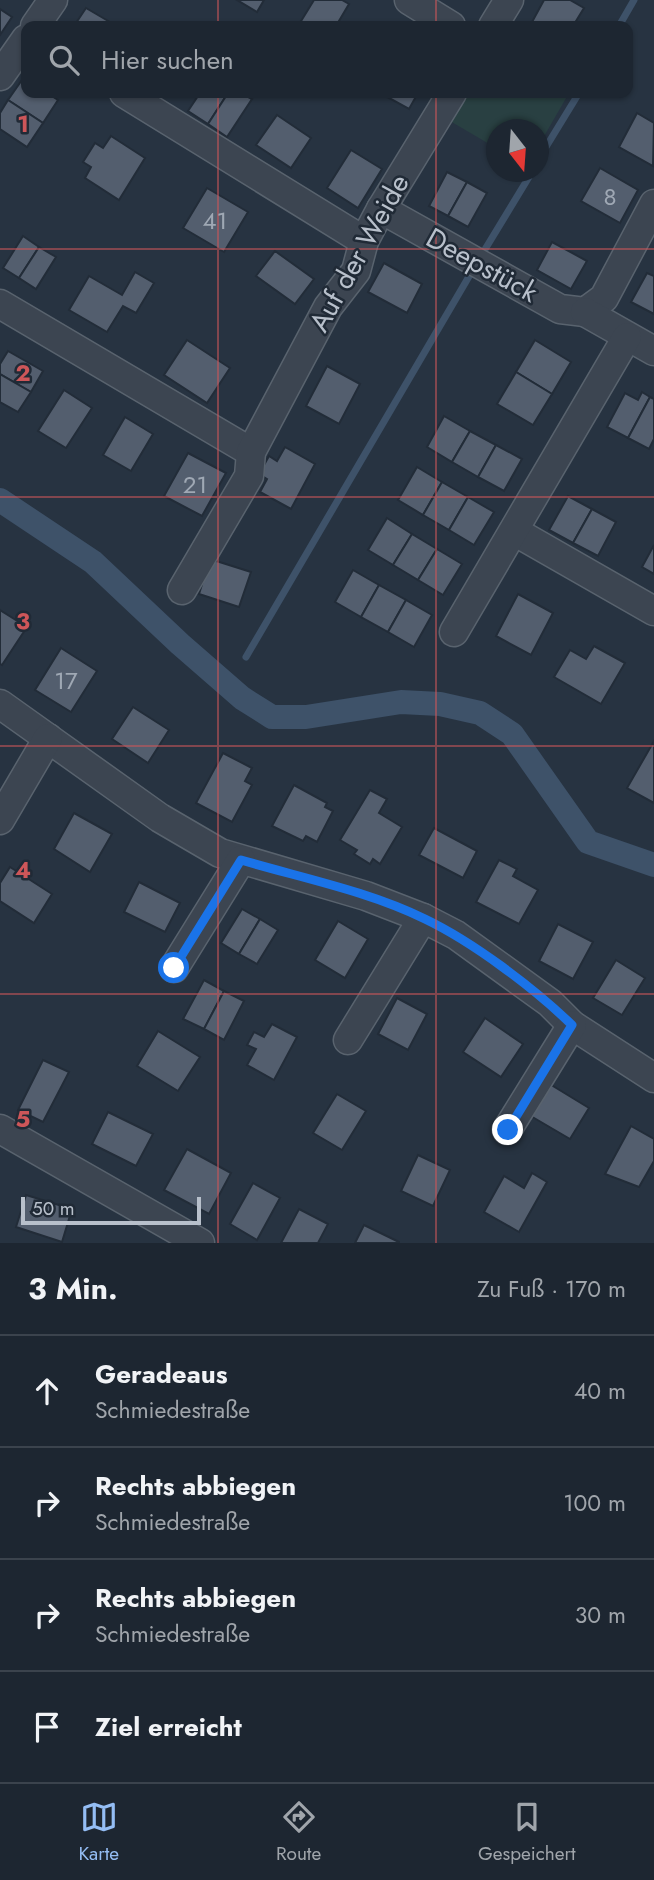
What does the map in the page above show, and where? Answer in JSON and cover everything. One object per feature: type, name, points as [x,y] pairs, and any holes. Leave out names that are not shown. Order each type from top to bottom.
[{"type":"street","points":[[38,21],[53,0]]},
{"type":"street","points":[[409,0],[443,21]]},
{"type":"street","points":[[496,21],[509,0]]},
{"type":"street","points":[[0,76],[21,46]]},
{"type":"street","points":[[132,98],[364,241]]},
{"type":"street","name":"Auf der Weide","points":[[182,590],[249,476],[251,452],[328,307],[356,271],[364,241],[381,209],[449,98]]},
{"type":"street","points":[[585,312],[604,298],[654,204]]},
{"type":"street","name":"Deepstück","points":[[381,209],[560,309],[585,312],[654,351]]},
{"type":"street","points":[[0,304],[251,452]]},
{"type":"street","points":[[454,632],[627,337]]},
{"type":"street","points":[[514,531],[653,610]]},
{"type":"street","points":[[0,704],[160,818],[220,853],[366,896],[423,918],[456,935],[550,1003],[572,1025],[654,1077]]},
{"type":"street","points":[[0,820],[48,738]]},
{"type":"street","points":[[174,968],[241,860]]},
{"type":"street","points":[[348,1040],[423,918]]},
{"type":"street","points":[[508,1130],[572,1025]]},
{"type":"street","points":[[0,1129],[200,1243]]},
{"type":"green space","points":[[464,98],[566,98],[549,128],[549,119],[486,119],[486,142],[450,121]]},
{"type":"building","points":[[237,0],[264,0],[257,12]]},
{"type":"building","points":[[314,0],[342,0],[349,4],[339,21],[301,21]]},
{"type":"building","points":[[544,0],[570,0],[584,8],[576,21],[533,21]]},
{"type":"building","points":[[86,8],[108,21],[77,21]]},
{"type":"building","points":[[0,9],[12,17],[0,35]]},
{"type":"building","points":[[21,81],[21,98],[58,100],[43,123],[8,100]]},
{"type":"building","points":[[197,98],[225,98],[208,124],[188,111]]},
{"type":"building","points":[[225,98],[252,99],[227,137],[208,124]]},
{"type":"building","points":[[389,98],[415,98],[409,109]]},
{"type":"building","points":[[8,100],[43,123],[27,147],[0,129],[0,113]]},
{"type":"building","points":[[637,113],[654,123],[653,166],[619,147]]},
{"type":"building","points":[[277,115],[311,138],[291,168],[256,145]]},
{"type":"building","points":[[111,136],[145,158],[119,200],[85,178],[91,167],[83,162],[95,143],[103,148]]},
{"type":"building","points":[[351,150],[382,169],[358,208],[327,188]]},
{"type":"building","points":[[600,168],[638,190],[620,223],[581,201]]},
{"type":"building","points":[[447,172],[467,182],[448,216],[429,206]]},
{"type":"building","points":[[467,182],[487,193],[468,227],[448,216]]},
{"type":"building","points":[[207,188],[248,212],[224,252],[183,228]]},
{"type":"building","points":[[23,236],[39,247],[19,278],[3,268]]},
{"type":"building","points":[[552,242],[587,261],[571,289],[537,270]]},
{"type":"building","points":[[39,247],[56,257],[36,289],[19,278]]},
{"type":"building","points":[[275,251],[314,279],[295,304],[256,276]]},
{"type":"building","points":[[384,263],[422,284],[407,313],[368,292]]},
{"type":"building","points":[[135,272],[154,283],[136,313],[123,306],[107,332],[69,310],[89,276],[122,295]]},
{"type":"building","points":[[647,273],[654,276],[654,314],[631,302]]},
{"type":"building","points":[[187,340],[230,368],[207,403],[164,375]]},
{"type":"building","points":[[535,340],[571,362],[552,394],[516,372]]},
{"type":"building","points":[[8,351],[43,371],[31,392],[0,374],[0,364]]},
{"type":"building","points":[[327,366],[360,384],[339,424],[306,406]]},
{"type":"building","points":[[516,372],[552,394],[533,425],[497,404]]},
{"type":"building","points":[[0,374],[31,392],[18,412],[0,402]]},
{"type":"building","points":[[64,390],[92,408],[66,448],[38,431]]},
{"type":"building","points":[[642,392],[650,397],[628,438],[607,427],[625,393],[638,400]]},
{"type":"building","points":[[650,397],[654,399],[654,439],[649,449],[628,438]]},
{"type":"building","points":[[444,416],[470,431],[452,462],[427,447]]},
{"type":"building","points":[[125,417],[153,434],[131,471],[103,455]]},
{"type":"building","points":[[470,431],[496,445],[478,477],[452,462]]},
{"type":"building","points":[[496,445],[522,459],[504,491],[478,477]]},
{"type":"building","points":[[285,447],[315,464],[291,509],[260,492],[267,479],[259,474],[269,456],[277,461]]},
{"type":"building","points":[[188,453],[226,473],[202,516],[164,496]]},
{"type":"building","points":[[417,467],[442,482],[423,515],[398,500]]},
{"type":"building","points":[[442,482],[468,497],[449,530],[423,515]]},
{"type":"building","points":[[568,496],[592,509],[573,543],[549,530]]},
{"type":"building","points":[[468,497],[494,512],[474,545],[449,530]]},
{"type":"building","points":[[592,509],[616,522],[598,556],[573,543]]},
{"type":"building","points":[[387,518],[412,534],[393,565],[368,550]]},
{"type":"building","points":[[412,534],[437,549],[418,580],[393,565]]},
{"type":"building","points":[[654,545],[654,574],[642,567]]},
{"type":"building","points":[[437,549],[462,564],[443,595],[418,580]]},
{"type":"building","points":[[210,559],[251,572],[239,607],[199,594]]},
{"type":"building","points":[[353,570],[379,585],[361,617],[335,602]]},
{"type":"building","points":[[379,585],[406,600],[388,632],[361,617]]},
{"type":"building","points":[[518,594],[553,613],[531,655],[496,636]]},
{"type":"building","points":[[406,600],[432,615],[414,647],[388,632]]},
{"type":"building","points":[[0,610],[27,627],[2,665],[0,664]]},
{"type":"building","points":[[594,646],[625,663],[601,704],[554,677],[570,650],[586,659]]},
{"type":"building","points":[[61,648],[97,671],[71,712],[35,690]]},
{"type":"building","points":[[133,707],[169,730],[148,763],[112,739]]},
{"type":"building","points":[[654,741],[654,803],[627,788]]},
{"type":"building","points":[[223,753],[252,768],[245,781],[252,785],[232,822],[196,803]]},
{"type":"building","points":[[294,785],[327,803],[325,807],[333,811],[317,842],[306,836],[303,841],[272,826]]},
{"type":"building","points":[[370,790],[387,799],[379,813],[402,827],[380,864],[373,859],[370,864],[354,854],[357,850],[340,840]]},
{"type":"building","points":[[74,813],[112,834],[90,872],[54,849]]},
{"type":"building","points":[[434,828],[477,851],[463,878],[419,855]]},
{"type":"building","points":[[499,860],[517,869],[513,876],[538,890],[519,924],[476,902]]},
{"type":"building","points":[[10,867],[52,894],[34,923],[0,901],[0,883]]},
{"type":"building","points":[[139,882],[180,903],[165,932],[124,912]]},
{"type":"building","points":[[242,909],[260,919],[239,954],[221,943]]},
{"type":"building","points":[[260,919],[278,930],[257,964],[239,954]]},
{"type":"building","points":[[338,921],[368,939],[345,978],[315,960]]},
{"type":"building","points":[[558,924],[593,942],[573,979],[539,961]]},
{"type":"building","points":[[616,960],[645,978],[622,1015],[593,998]]},
{"type":"building","points":[[204,980],[224,991],[204,1029],[183,1019]]},
{"type":"building","points":[[224,991],[244,1001],[224,1040],[204,1029]]},
{"type":"building","points":[[397,998],[427,1014],[408,1050],[378,1034]]},
{"type":"building","points":[[485,1018],[523,1044],[501,1077],[463,1052]]},
{"type":"building","points":[[272,1024],[297,1037],[274,1080],[247,1065],[256,1049],[247,1045],[254,1032],[264,1037]]},
{"type":"building","points":[[158,1031],[200,1057],[178,1091],[137,1066]]},
{"type":"building","points":[[43,1060],[69,1072],[43,1122],[18,1110]]},
{"type":"building","points":[[548,1083],[589,1108],[570,1139],[529,1115]]},
{"type":"building","points":[[337,1094],[366,1111],[342,1150],[313,1133]]},
{"type":"building","points":[[108,1112],[153,1134],[136,1166],[92,1144]]},
{"type":"building","points":[[631,1126],[654,1139],[654,1161],[639,1187],[605,1174]]},
{"type":"building","points":[[187,1149],[231,1173],[209,1214],[164,1190]]},
{"type":"building","points":[[418,1155],[450,1170],[433,1206],[401,1191]]},
{"type":"building","points":[[532,1173],[547,1182],[519,1232],[484,1212],[504,1176],[524,1188]]},
{"type":"building","points":[[253,1183],[280,1198],[257,1240],[230,1224]]},
{"type":"building","points":[[26,1195],[72,1209],[62,1242],[16,1227]]},
{"type":"building","points":[[299,1209],[328,1224],[318,1243],[281,1243]]},
{"type":"building","points":[[364,1225],[399,1242],[399,1243],[355,1243]]},
{"type":"waterway","points":[[622,21],[634,0]]},
{"type":"waterway","points":[[549,142],[576,98]]},
{"type":"waterway","points":[[484,251],[526,182]]},
{"type":"waterway","points":[[246,657],[471,273]]},
{"type":"waterway","points":[[0,500],[93,562],[242,698],[272,717],[306,717],[401,702],[440,704],[480,713],[512,734],[588,842],[654,865]]},
{"type":"route","points":[[174,968],[241,860],[366,896],[423,918],[456,935],[550,1003],[572,1025],[508,1130]]}]
